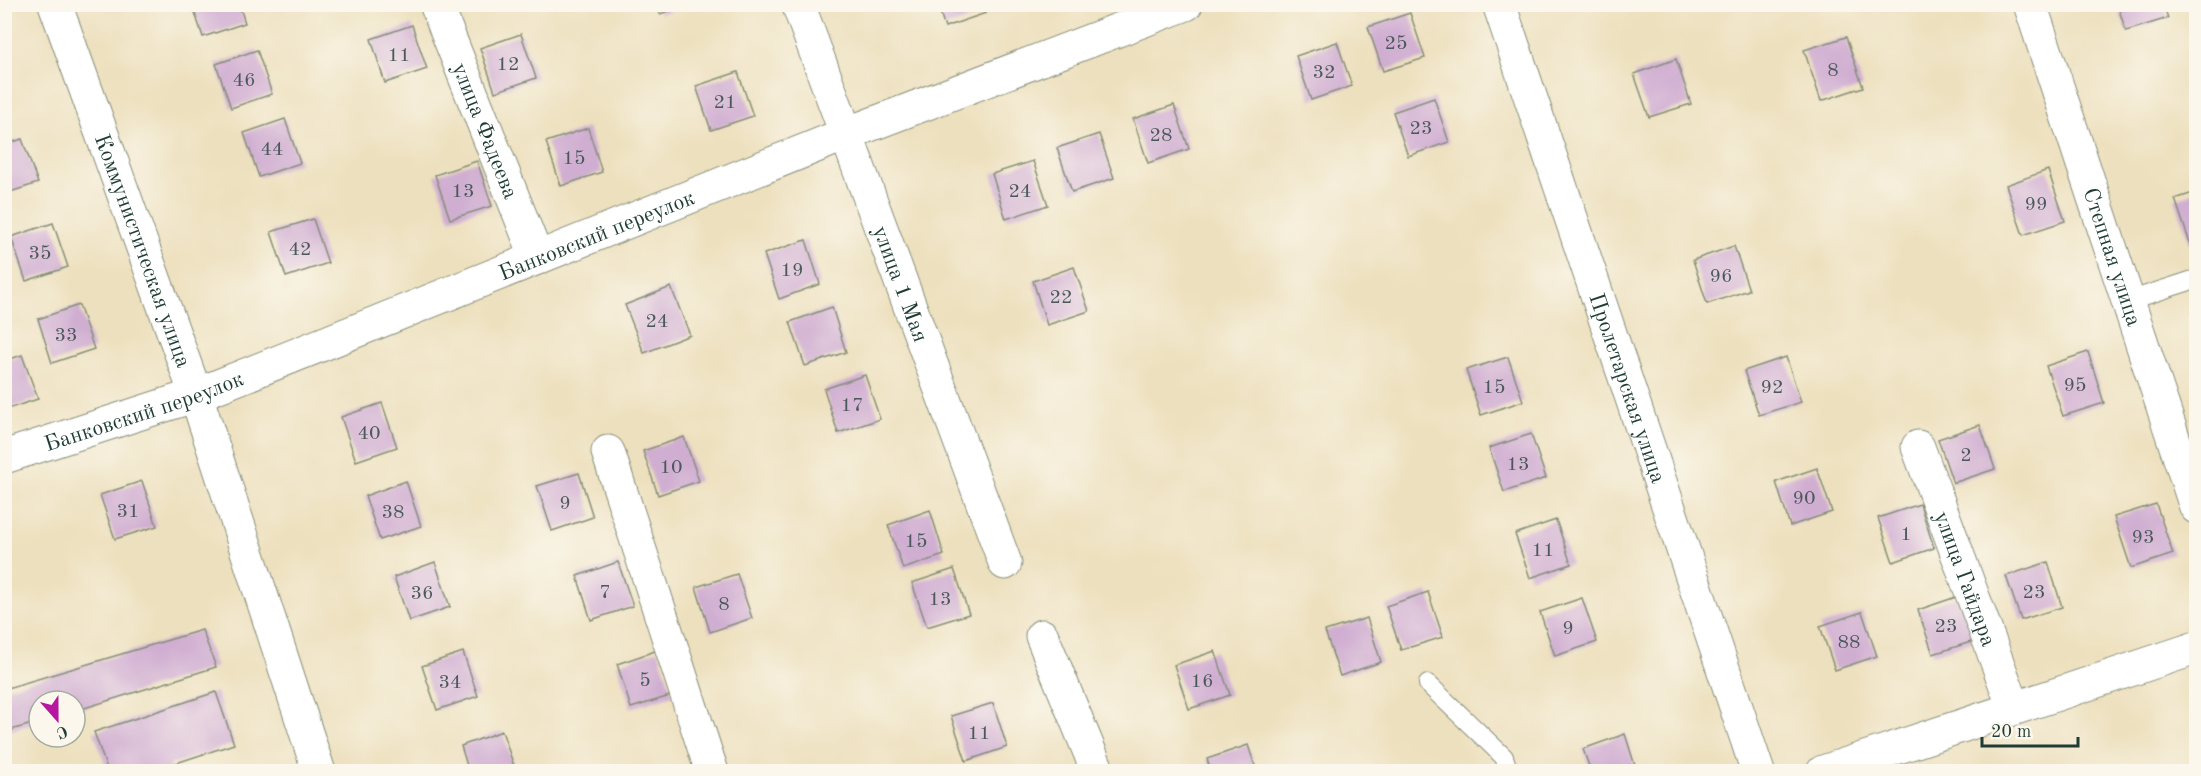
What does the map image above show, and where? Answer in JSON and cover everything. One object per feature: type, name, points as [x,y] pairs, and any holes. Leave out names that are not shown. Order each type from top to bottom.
[{"type":"street","name":"Коммунистическая улица","points":[[55,4],[196,395],[319,771]]},
{"type":"street","name":"улица Фадеева","points":[[436,4],[537,258]]},
{"type":"street","name":"улица 1 Мая","points":[[798,4],[1005,563]]},
{"type":"street","name":"Пролетарская улица","points":[[1499,4],[1758,771]]},
{"type":"street","name":"Степная улица","points":[[2030,4],[2196,507]]},
{"type":"street","name":"Банковский переулок","points":[[4,457],[196,395],[846,134],[1179,6]]},
{"type":"street","name":"улица Гайдара","points":[[1918,447],[2014,708]]},
{"type":"street","points":[[608,452],[712,771]]},
{"type":"street","points":[[1042,636],[1098,771]]},
{"type":"street","points":[[1823,771],[2196,648]]},
{"type":"lane","points":[[2128,301],[2196,279]]},
{"type":"lane","points":[[1428,684],[1504,757],[1509,771]]},
{"type":"building","points":[[192,4],[239,4],[245,23],[203,37]]},
{"type":"building","points":[[657,4],[687,4],[687,5],[660,14]]},
{"type":"building","points":[[937,4],[984,4],[986,13],[945,27]]},
{"type":"building","points":[[2117,4],[2163,4],[2168,18],[2126,31]]},
{"type":"building","points":[[1410,13],[1425,58],[1383,71],[1368,27]]},
{"type":"building","points":[[412,25],[427,69],[385,83],[371,39]]},
{"type":"building","points":[[521,34],[536,78],[495,92],[480,48]]},
{"type":"building","points":[[1846,37],[1863,87],[1821,101],[1804,50]]},
{"type":"building","points":[[1337,42],[1352,86],[1311,100],[1296,56]]},
{"type":"building","points":[[257,50],[272,94],[231,108],[216,64]]},
{"type":"building","points":[[1676,59],[1691,104],[1649,117],[1634,74]]},
{"type":"building","points":[[738,72],[753,116],[711,130],[696,86]]},
{"type":"building","points":[[1434,98],[1449,142],[1408,156],[1393,112]]},
{"type":"building","points":[[1174,105],[1189,149],[1148,163],[1133,119]]},
{"type":"building","points":[[285,119],[300,163],[259,177],[244,133]]},
{"type":"building","points":[[588,128],[602,172],[561,186],[546,142]]},
{"type":"building","points":[[1099,134],[1114,178],[1072,192],[1057,148]]},
{"type":"building","points":[[22,139],[38,183],[4,194],[4,145]]},
{"type":"building","points":[[477,161],[492,206],[450,219],[435,175]]},
{"type":"building","points":[[1033,161],[1048,205],[1006,219],[992,174]]},
{"type":"building","points":[[2048,170],[2065,221],[2023,235],[2006,185]]},
{"type":"building","points":[[2196,192],[2196,248],[2192,249],[2175,199]]},
{"type":"building","points":[[313,219],[328,263],[286,277],[271,232]]},
{"type":"building","points":[[53,223],[68,267],[26,281],[11,237]]},
{"type":"building","points":[[806,240],[820,284],[779,299],[764,254]]},
{"type":"building","points":[[1734,246],[1749,290],[1707,304],[1693,260]]},
{"type":"building","points":[[1074,267],[1089,311],[1047,325],[1033,281]]},
{"type":"building","points":[[671,287],[690,335],[644,353],[625,305]]},
{"type":"building","points":[[79,305],[94,349],[52,363],[38,319]]},
{"type":"building","points":[[832,307],[846,352],[805,366],[790,322]]},
{"type":"building","points":[[2088,352],[2104,403],[2063,416],[2046,366]]},
{"type":"building","points":[[22,355],[38,399],[4,410],[4,361]]},
{"type":"building","points":[[1508,357],[1523,401],[1481,415],[1466,370]]},
{"type":"building","points":[[1786,357],[1801,402],[1759,415],[1744,371]]},
{"type":"building","points":[[865,375],[880,419],[838,433],[824,389]]},
{"type":"building","points":[[382,403],[397,447],[356,461],[341,417]]},
{"type":"building","points":[[1980,425],[1995,469],[1953,483],[1938,439]]},
{"type":"building","points":[[1531,434],[1546,478],[1504,492],[1489,448]]},
{"type":"building","points":[[684,437],[699,481],[658,495],[643,451]]},
{"type":"building","points":[[1817,468],[1832,512],[1790,526],[1776,482]]},
{"type":"building","points":[[579,473],[593,517],[552,531],[537,486]]},
{"type":"building","points":[[142,481],[157,526],[115,539],[100,495]]},
{"type":"building","points":[[406,481],[421,526],[380,540],[365,496]]},
{"type":"building","points":[[1920,504],[1934,548],[1893,562],[1878,518]]},
{"type":"building","points":[[2156,504],[2173,554],[2131,568],[2114,517]]},
{"type":"building","points":[[930,510],[944,555],[903,569],[888,525]]},
{"type":"building","points":[[1556,520],[1571,564],[1530,578],[1515,534]]},
{"type":"building","points":[[435,562],[450,607],[409,621],[394,577]]},
{"type":"building","points":[[618,562],[633,606],[591,620],[577,576]]},
{"type":"building","points":[[2048,562],[2062,607],[2021,620],[2006,576]]},
{"type":"building","points":[[954,569],[969,614],[927,627],[912,583]]},
{"type":"building","points":[[737,574],[752,618],[710,632],[696,587]]},
{"type":"building","points":[[1428,592],[1443,637],[1401,650],[1386,606]]},
{"type":"building","points":[[1959,596],[1974,641],[1933,654],[1918,610]]},
{"type":"building","points":[[1582,598],[1597,642],[1555,656],[1540,612]]},
{"type":"building","points":[[1862,612],[1877,656],[1835,670],[1820,626]]},
{"type":"building","points":[[1367,618],[1381,662],[1340,676],[1325,631]]},
{"type":"building","points":[[202,630],[216,667],[87,707],[87,689],[27,689],[27,725],[4,732],[4,689]]},
{"type":"building","points":[[658,650],[673,695],[631,708],[617,664]]},
{"type":"building","points":[[1215,651],[1230,695],[1189,709],[1174,665]]},
{"type":"building","points":[[463,652],[478,696],[437,710],[422,666]]},
{"type":"building","points":[[216,692],[234,744],[170,765],[172,772],[108,772],[94,732]]},
{"type":"building","points":[[993,703],[1007,747],[966,761],[951,716]]},
{"type":"building","points":[[502,731],[516,772],[469,772],[461,746]]},
{"type":"building","points":[[1625,734],[1637,772],[1591,772],[1583,749]]},
{"type":"building","points":[[1248,745],[1257,772],[1211,772],[1207,759]]}]
